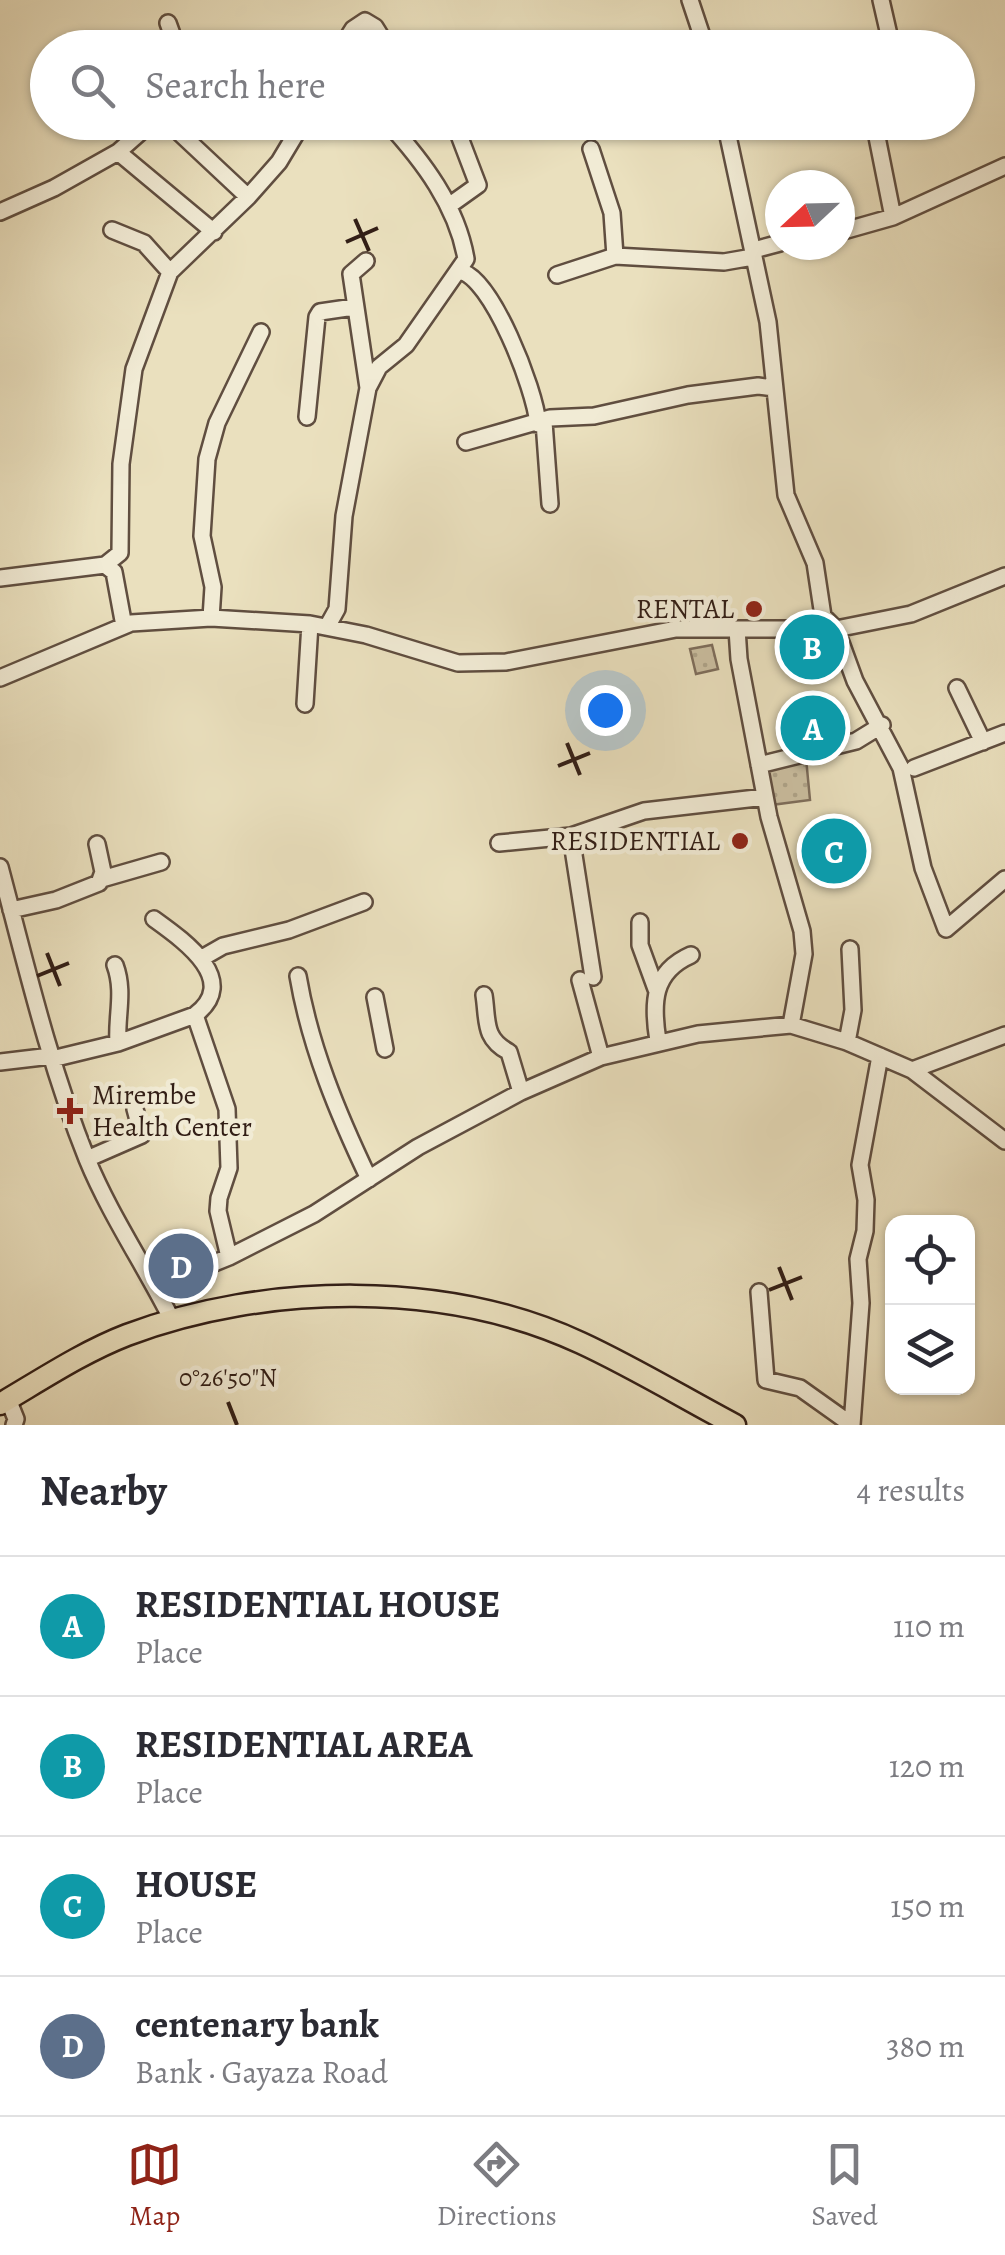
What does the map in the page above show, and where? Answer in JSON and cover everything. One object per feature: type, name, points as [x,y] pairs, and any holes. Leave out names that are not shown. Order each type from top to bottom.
[{"type":"main road","points":[[4,1401],[165,1317],[305,1298],[368,1296],[446,1302],[513,1318],[579,1342],[736,1425]]},
{"type":"street","points":[[690,0],[700,30]]},
{"type":"street","points":[[881,0],[888,30]]},
{"type":"street","points":[[351,30],[365,21],[376,30]]},
{"type":"street","points":[[168,24],[170,30]]},
{"type":"street","points":[[0,212],[54,188],[118,152],[132,140]]},
{"type":"street","points":[[187,140],[248,197]]},
{"type":"street","points":[[0,578],[105,565],[120,553],[121,464],[134,369],[170,272],[248,197],[279,162],[292,140]]},
{"type":"street","points":[[305,704],[318,625],[337,610],[344,516],[368,388],[379,366],[406,345],[466,259],[450,205],[401,140]]},
{"type":"street","points":[[450,205],[478,185],[461,140]]},
{"type":"street","points":[[728,140],[750,254],[768,322],[786,495],[816,563],[823,616],[836,630],[855,681],[901,768],[924,868],[946,928],[1005,879]]},
{"type":"street","points":[[878,140],[893,217]]},
{"type":"street","points":[[591,148],[612,213],[614,256]]},
{"type":"street","points":[[118,152],[214,232]]},
{"type":"street","points":[[855,228],[893,217],[1004,170]]},
{"type":"street","points":[[112,230],[144,243],[170,272]]},
{"type":"street","points":[[557,275],[614,256],[724,262],[765,248]]},
{"type":"street","points":[[366,261],[351,274],[368,388]]},
{"type":"street","points":[[458,271],[472,277],[498,313],[530,382],[541,423],[550,504]]},
{"type":"street","points":[[306,417],[320,312],[354,307]]},
{"type":"street","points":[[211,618],[213,587],[202,536],[207,459],[217,423],[261,332]]},
{"type":"street","points":[[466,442],[550,418],[594,416],[688,395],[758,386],[774,388]]},
{"type":"street","points":[[105,565],[114,572],[124,626]]},
{"type":"street","points":[[0,678],[124,626],[211,618],[318,625],[458,663],[506,662],[676,629],[836,630],[912,614],[1005,576]]},
{"type":"street","points":[[736,629],[765,797],[802,931],[804,954],[792,1025]]},
{"type":"street","points":[[957,688],[983,742]]},
{"type":"street","points":[[759,765],[856,741],[882,726]]},
{"type":"street","points":[[914,768],[1005,733]]},
{"type":"street","points":[[499,842],[572,836],[644,811],[765,797]]},
{"type":"street","points":[[572,836],[586,978],[601,1058]]},
{"type":"street","points":[[96,844],[102,880]]},
{"type":"street","points":[[11,910],[56,900],[160,862]]},
{"type":"street","points":[[0,867],[51,1057],[87,1160],[155,1287],[165,1317]]},
{"type":"street","points":[[202,958],[223,946],[288,930],[364,902]]},
{"type":"street","points":[[0,1062],[118,1044],[195,1015],[210,999],[210,980],[202,958],[154,919]]},
{"type":"street","points":[[640,922],[640,945],[656,989]]},
{"type":"street","points":[[848,1042],[853,1010],[850,949]]},
{"type":"street","points":[[658,1041],[656,989],[664,972],[691,955]]},
{"type":"street","points":[[115,965],[122,996],[118,1044]]},
{"type":"street","points":[[298,976],[306,1021],[346,1131],[369,1179]]},
{"type":"street","points":[[484,994],[490,1038],[509,1052],[520,1092]]},
{"type":"street","points":[[375,997],[385,1049]]},
{"type":"street","points":[[195,1015],[227,1109],[229,1168],[218,1211],[228,1257]]},
{"type":"street","points":[[155,1287],[228,1257],[314,1214],[418,1146],[520,1092],[601,1058],[658,1041],[792,1025],[848,1042],[912,1070],[1005,1142]]},
{"type":"street","points":[[912,1070],[1005,1036]]},
{"type":"street","points":[[759,1292],[766,1380],[800,1388],[852,1425],[861,1302],[858,1259],[865,1232],[866,1200],[860,1164],[880,1056]]},
{"type":"street","points":[[87,1160],[142,1136],[135,1108]]},
{"type":"street","points":[[4,1401],[16,1419],[14,1425]]},
{"type":"shaded area","points":[[712,645],[718,669],[696,674],[690,649]]},
{"type":"shaded area","points":[[806,758],[810,800],[771,805],[765,767]]},
{"type":"place","name":"RENTAL","points":[[754,609]]},
{"type":"place","name":"RESIDENTIAL AREA","points":[[812,647]]},
{"type":"place","name":"RESIDENTIAL HOUSE","points":[[813,728]]},
{"type":"place","name":"RESIDENTIAL","points":[[740,841]]},
{"type":"place","name":"HOUSE","points":[[834,851]]},
{"type":"place","name":"Mirembe Health Center","points":[[70,1111]]},
{"type":"place","name":"centenary bank","points":[[181,1266]]}]
